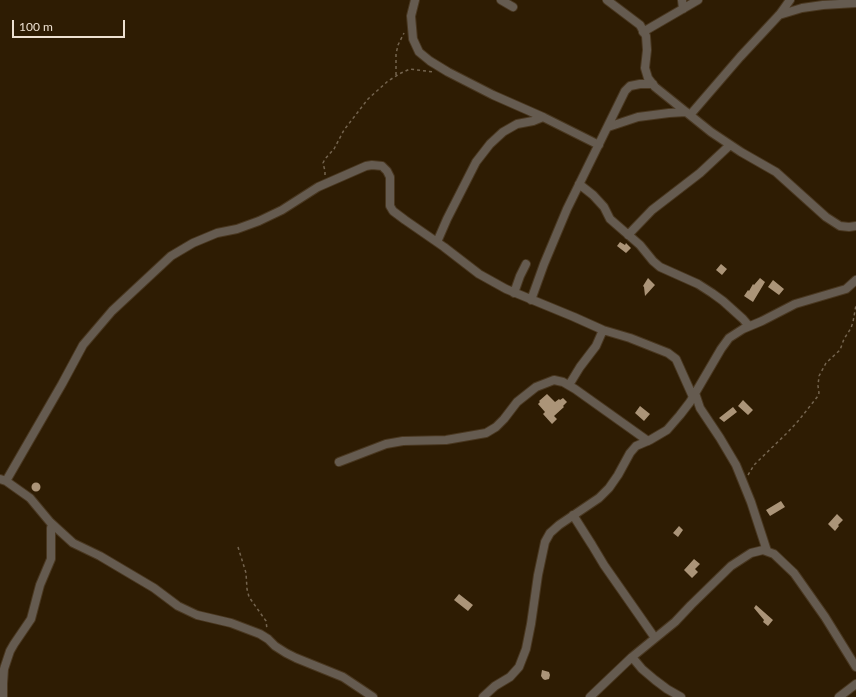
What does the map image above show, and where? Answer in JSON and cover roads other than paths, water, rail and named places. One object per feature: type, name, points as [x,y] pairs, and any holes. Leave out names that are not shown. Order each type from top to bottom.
[{"type":"street","points":[[415,0],[411,16],[413,39],[419,52],[430,61],[445,71],[599,145]]},
{"type":"street","points":[[502,0],[513,7]]},
{"type":"street","points":[[607,0],[640,25],[646,36],[647,50],[645,68],[648,78],[655,87],[711,132],[741,152],[776,172],[826,217],[840,226],[856,226]]},
{"type":"street","points":[[682,0],[683,9]]},
{"type":"street","points":[[643,32],[698,0]]},
{"type":"street","points":[[688,114],[779,15],[790,0]]},
{"type":"street","points":[[779,15],[802,8],[856,2]]},
{"type":"street","points":[[531,300],[567,209],[625,91],[630,86],[653,84]]},
{"type":"street","points":[[608,127],[638,117],[669,113],[688,114]]},
{"type":"street","points":[[437,242],[476,162],[490,144],[503,132],[517,124],[533,121],[543,117]]},
{"type":"street","points":[[628,235],[652,210],[700,173],[730,145]]},
{"type":"street","points":[[373,697],[342,677],[296,658],[275,646],[260,634],[231,623],[197,615],[169,600],[154,588],[100,556],[73,543],[50,522],[30,498],[3,480],[62,384],[83,345],[112,311],[171,256],[192,243],[217,233],[237,229],[259,221],[282,210],[321,185],[366,166],[382,166],[387,171],[390,177],[389,200],[393,211],[479,274],[514,293],[574,316],[603,330],[630,338],[668,353],[676,359],[700,408],[736,465],[751,502],[766,551]]},
{"type":"street","points":[[579,184],[593,195],[604,207],[610,219],[640,245],[660,267],[698,284],[712,293],[723,301],[749,326]]},
{"type":"street","points":[[514,293],[526,264]]},
{"type":"street","points":[[483,697],[510,677],[519,667],[526,649],[545,542],[550,534],[559,525],[599,498],[609,488],[630,453],[636,446],[648,441],[666,430],[680,415],[729,338],[743,329],[795,304],[846,288],[856,280]]},
{"type":"street","points":[[569,385],[580,367],[596,346],[603,330]]},
{"type":"street","points":[[339,462],[386,444],[403,441],[446,440],[486,433],[496,427],[517,402],[536,387],[554,380],[569,385],[648,441]]},
{"type":"street","points":[[573,515],[604,565],[655,638]]},
{"type":"street","points":[[3,697],[1,684],[10,650],[31,619],[40,585],[51,559],[52,528]]},
{"type":"street","points":[[590,697],[632,657],[675,622],[731,566],[751,553],[763,550],[774,554],[794,573],[825,617],[856,667]]},
{"type":"street","points":[[632,657],[650,676],[680,697]]},
{"type":"street","points":[[839,697],[856,684]]}]
